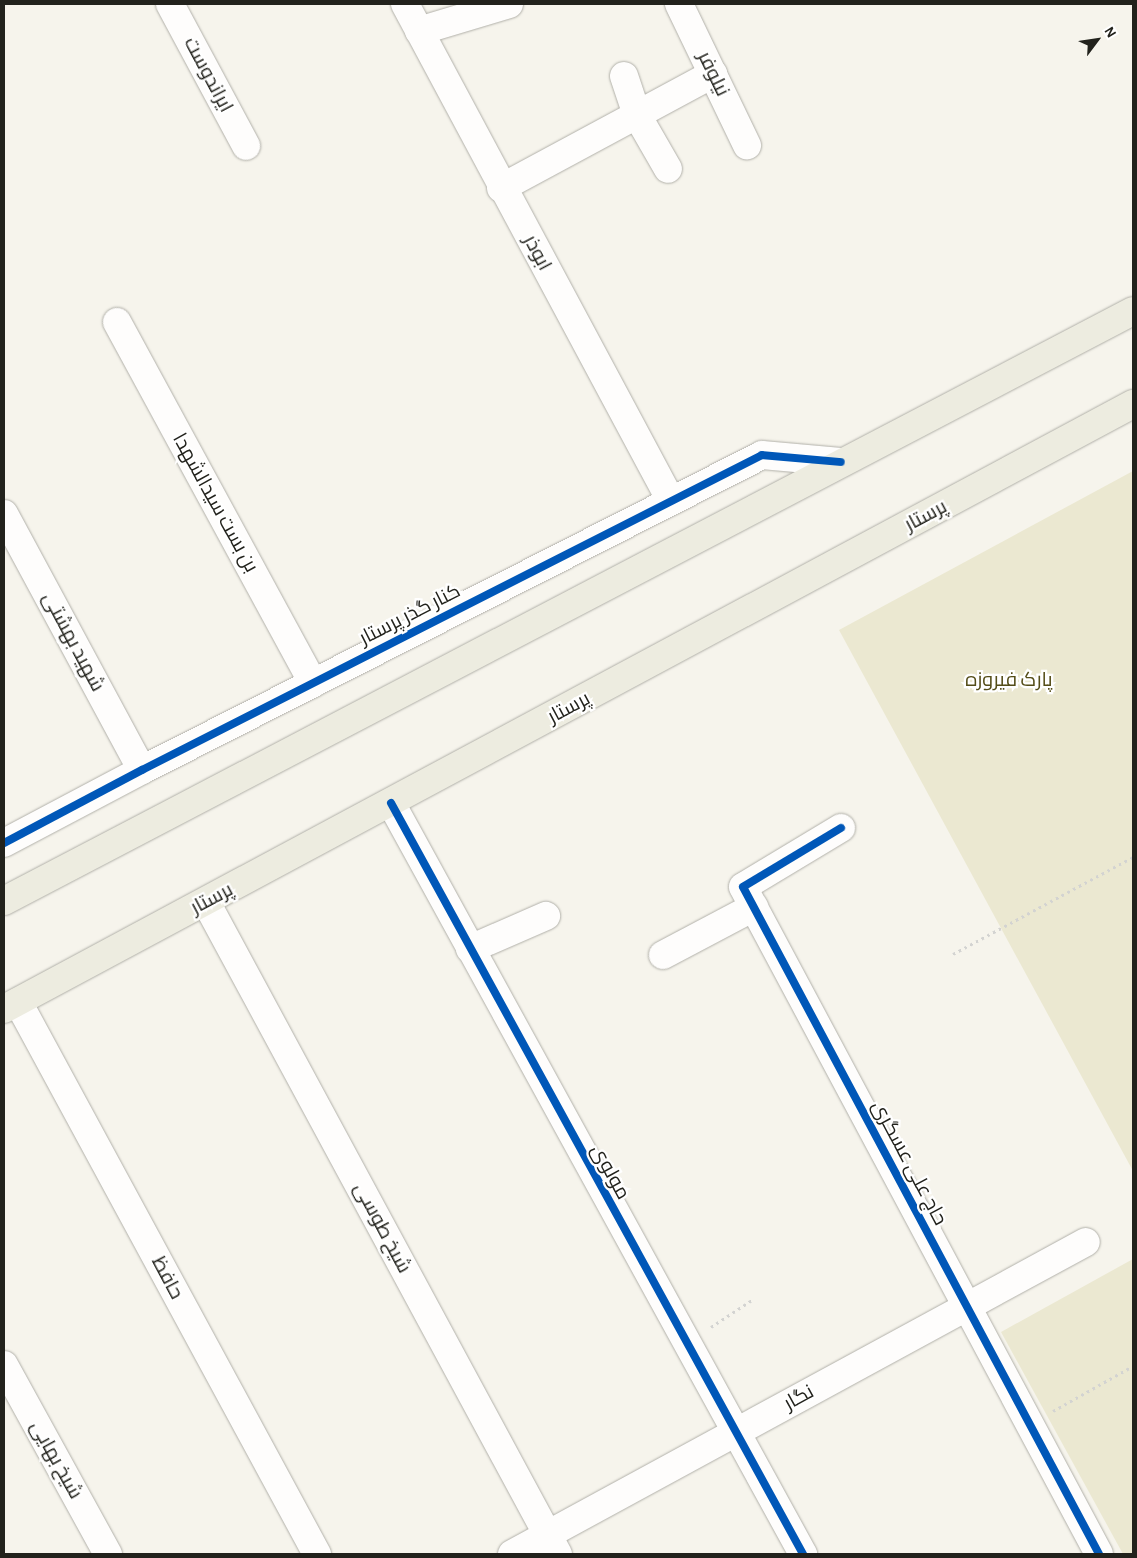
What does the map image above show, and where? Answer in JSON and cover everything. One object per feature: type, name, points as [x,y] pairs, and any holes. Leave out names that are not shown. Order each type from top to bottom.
[{"type":"main road","points":[[4,901],[1133,311]]},
{"type":"main road","name":"پرستار","points":[[11,1005],[392,804],[1133,404]]},
{"type":"street","name":"ایراندوست","points":[[170,4],[246,146]]},
{"type":"street","name":"ابوذر","points":[[405,4],[501,188],[671,501]]},
{"type":"street","points":[[419,31],[509,4]]},
{"type":"street","name":"نیلوفر","points":[[679,4],[747,145]]},
{"type":"street","points":[[501,188],[713,74]]},
{"type":"street","points":[[624,76],[637,115],[668,169]]},
{"type":"street","name":"بن بست سیدالشهدا","points":[[117,322],[313,683]]},
{"type":"street","name":"کنار گذر پرستار","points":[[4,843],[142,770],[762,455],[841,462]]},
{"type":"street","name":"شهید بهشتی","points":[[4,514],[142,770]]},
{"type":"street","name":"مولوی","points":[[392,804],[734,1433],[803,1554]]},
{"type":"street","name":"حاج علی عسگری","points":[[841,828],[743,887],[1100,1554]]},
{"type":"street","name":"شیخ طوسی","points":[[206,902],[553,1544]]},
{"type":"street","points":[[663,955],[754,907]]},
{"type":"street","points":[[470,949],[546,916]]},
{"type":"street","name":"حافظ","points":[[11,1005],[317,1554]]},
{"type":"street","name":"نگار","points":[[512,1554],[553,1544],[734,1433],[1086,1242]]},
{"type":"street","name":"شیخ بهایی","points":[[4,1365],[108,1554]]},
{"type":"path","points":[[953,954],[1133,857]]},
{"type":"path","points":[[686,1344],[752,1300]]},
{"type":"path","points":[[1030,1424],[1133,1366]]},
{"type":"green space","name":"پارک فیروزه","points":[[1133,471],[1133,1171],[839,630]]},
{"type":"green space","points":[[1133,1259],[1133,1554],[1123,1554],[1001,1332]]},
{"type":"cycle path","points":[[4,843],[142,770],[762,455],[841,462]]},
{"type":"cycle path","points":[[391,803],[803,1554]]},
{"type":"cycle path","points":[[841,828],[743,887],[1099,1554]]}]
